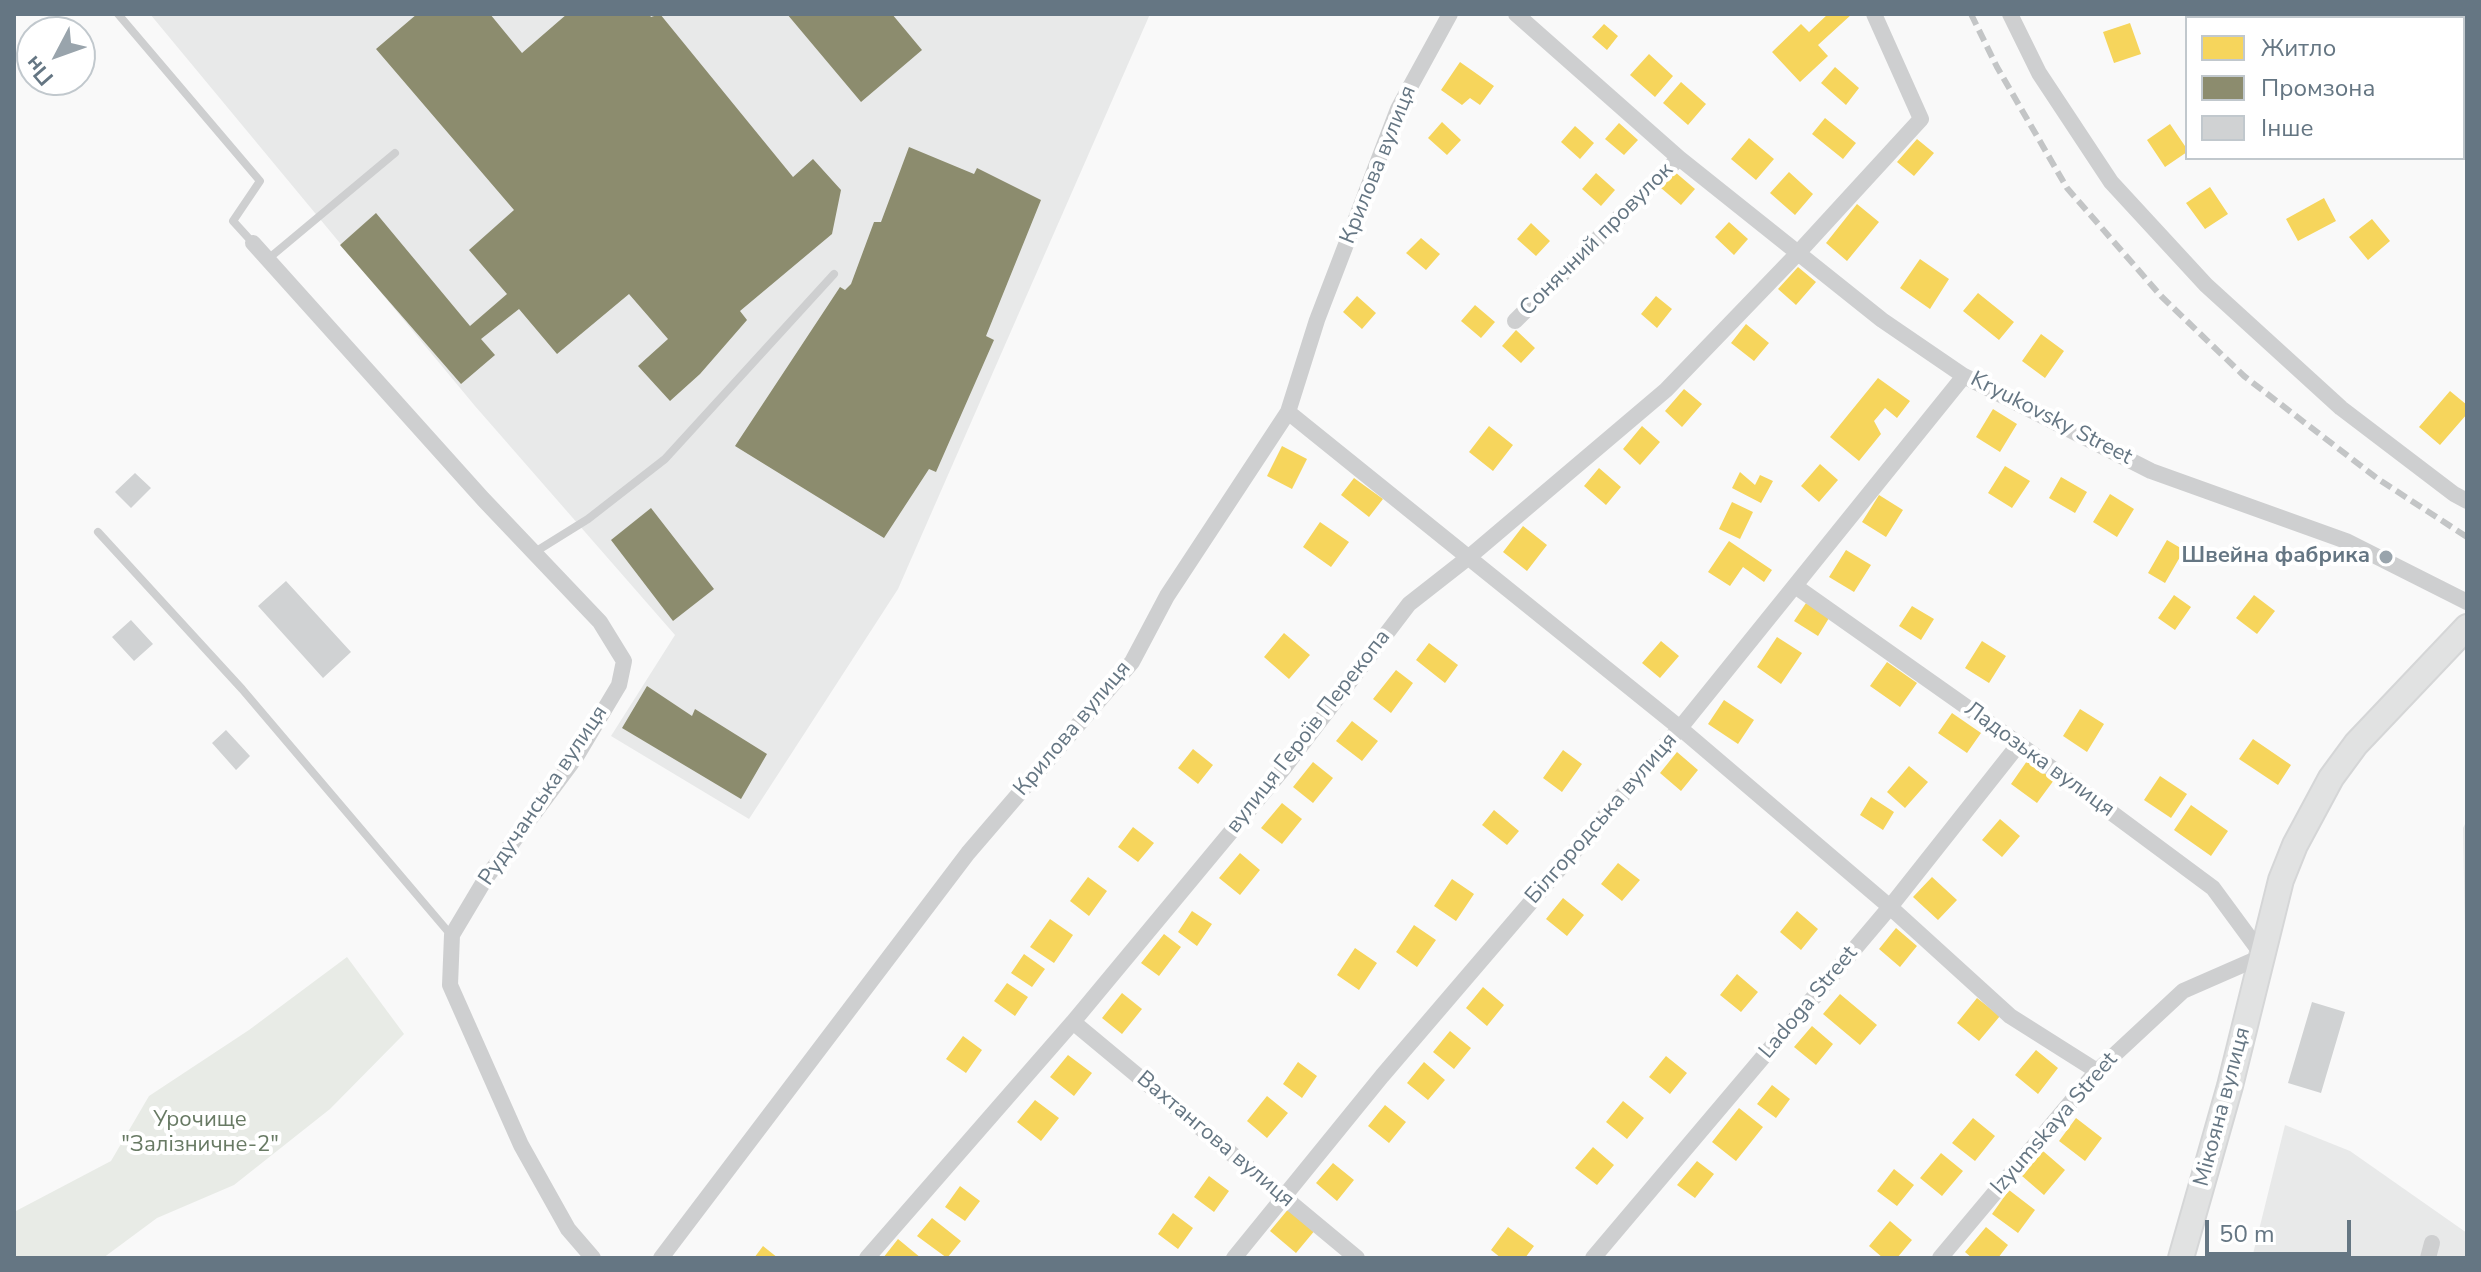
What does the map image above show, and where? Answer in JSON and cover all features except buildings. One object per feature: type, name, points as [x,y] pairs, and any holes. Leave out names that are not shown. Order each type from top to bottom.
[{"type":"street","name":"Крилова вулиця","points":[[661,1258],[968,853],[1132,662],[1167,596],[1288,412],[1317,320],[1398,109],[1450,14]]},
{"type":"street","name":"Kryukovsky Street","points":[[1516,14],[1679,158],[1882,320],[1964,376],[2151,471],[2346,541],[2467,602]]},
{"type":"street","name":"вулиця Героїв Перекопа","points":[[867,1258],[1073,1022],[1284,768],[1409,604],[1666,390],[1921,119],[1874,14]]},
{"type":"street","points":[[2010,14],[2039,73],[2111,182],[2206,285],[2341,408],[2467,501]]},
{"type":"street","name":"Сонячний провулок","points":[[1515,321],[1679,158]]},
{"type":"street","name":"Рудучанська вулиця","points":[[253,243],[600,622],[624,661],[619,685],[576,757],[486,878],[452,935],[450,985],[456,999],[521,1145],[568,1229],[593,1258]]},
{"type":"street","name":"Білгородська вулиця","points":[[1234,1258],[1382,1076],[1680,728],[1964,376]]},
{"type":"street","points":[[1288,412],[1680,728],[1890,907],[2010,1016],[2097,1071]]},
{"type":"street","name":"Ладозька вулиця","points":[[1795,586],[2019,744],[2213,888],[2263,956]]},
{"type":"street","name":"Мікояна вулиця","points":[[2181,1258],[2230,1086],[2281,880],[2295,845],[2331,778],[2356,744],[2467,627]]},
{"type":"street","name":"Ladoga Street","points":[[1593,1258],[1890,907],[2019,744]]},
{"type":"street","name":"Izyumskaya Street","points":[[1940,1258],[2097,1071],[2183,991],[2263,956]]},
{"type":"street","name":"Вахтангова вулиця","points":[[1073,1022],[1357,1258]]},
{"type":"lane","points":[[118,14],[260,181],[233,221],[253,243]]},
{"type":"lane","points":[[268,259],[395,153]]},
{"type":"lane","points":[[534,553],[588,519],[665,459],[834,274]]},
{"type":"lane","points":[[98,532],[242,689],[452,935]]},
{"type":"shaded area","points":[[150,14],[1150,14],[898,589],[749,819],[611,736],[675,635],[475,406]]},
{"type":"shaded area","points":[[2467,820],[2467,1036],[2463,828]]},
{"type":"shaded area","points":[[2285,1125],[2350,1151],[2467,1233],[2467,1258],[2252,1258]]},
{"type":"green space","name":"Урочище \"Залізничне-2\"","points":[[347,957],[404,1034],[330,1109],[234,1185],[157,1218],[103,1258],[14,1258],[14,1212],[111,1161],[149,1096],[249,1030]]},
{"type":"railway","points":[[1971,14],[1997,67],[2067,188],[2161,296],[2244,376],[2378,479],[2467,537]]},
{"type":"place","name":"Швейна фабрика","points":[[2386,557]]}]
